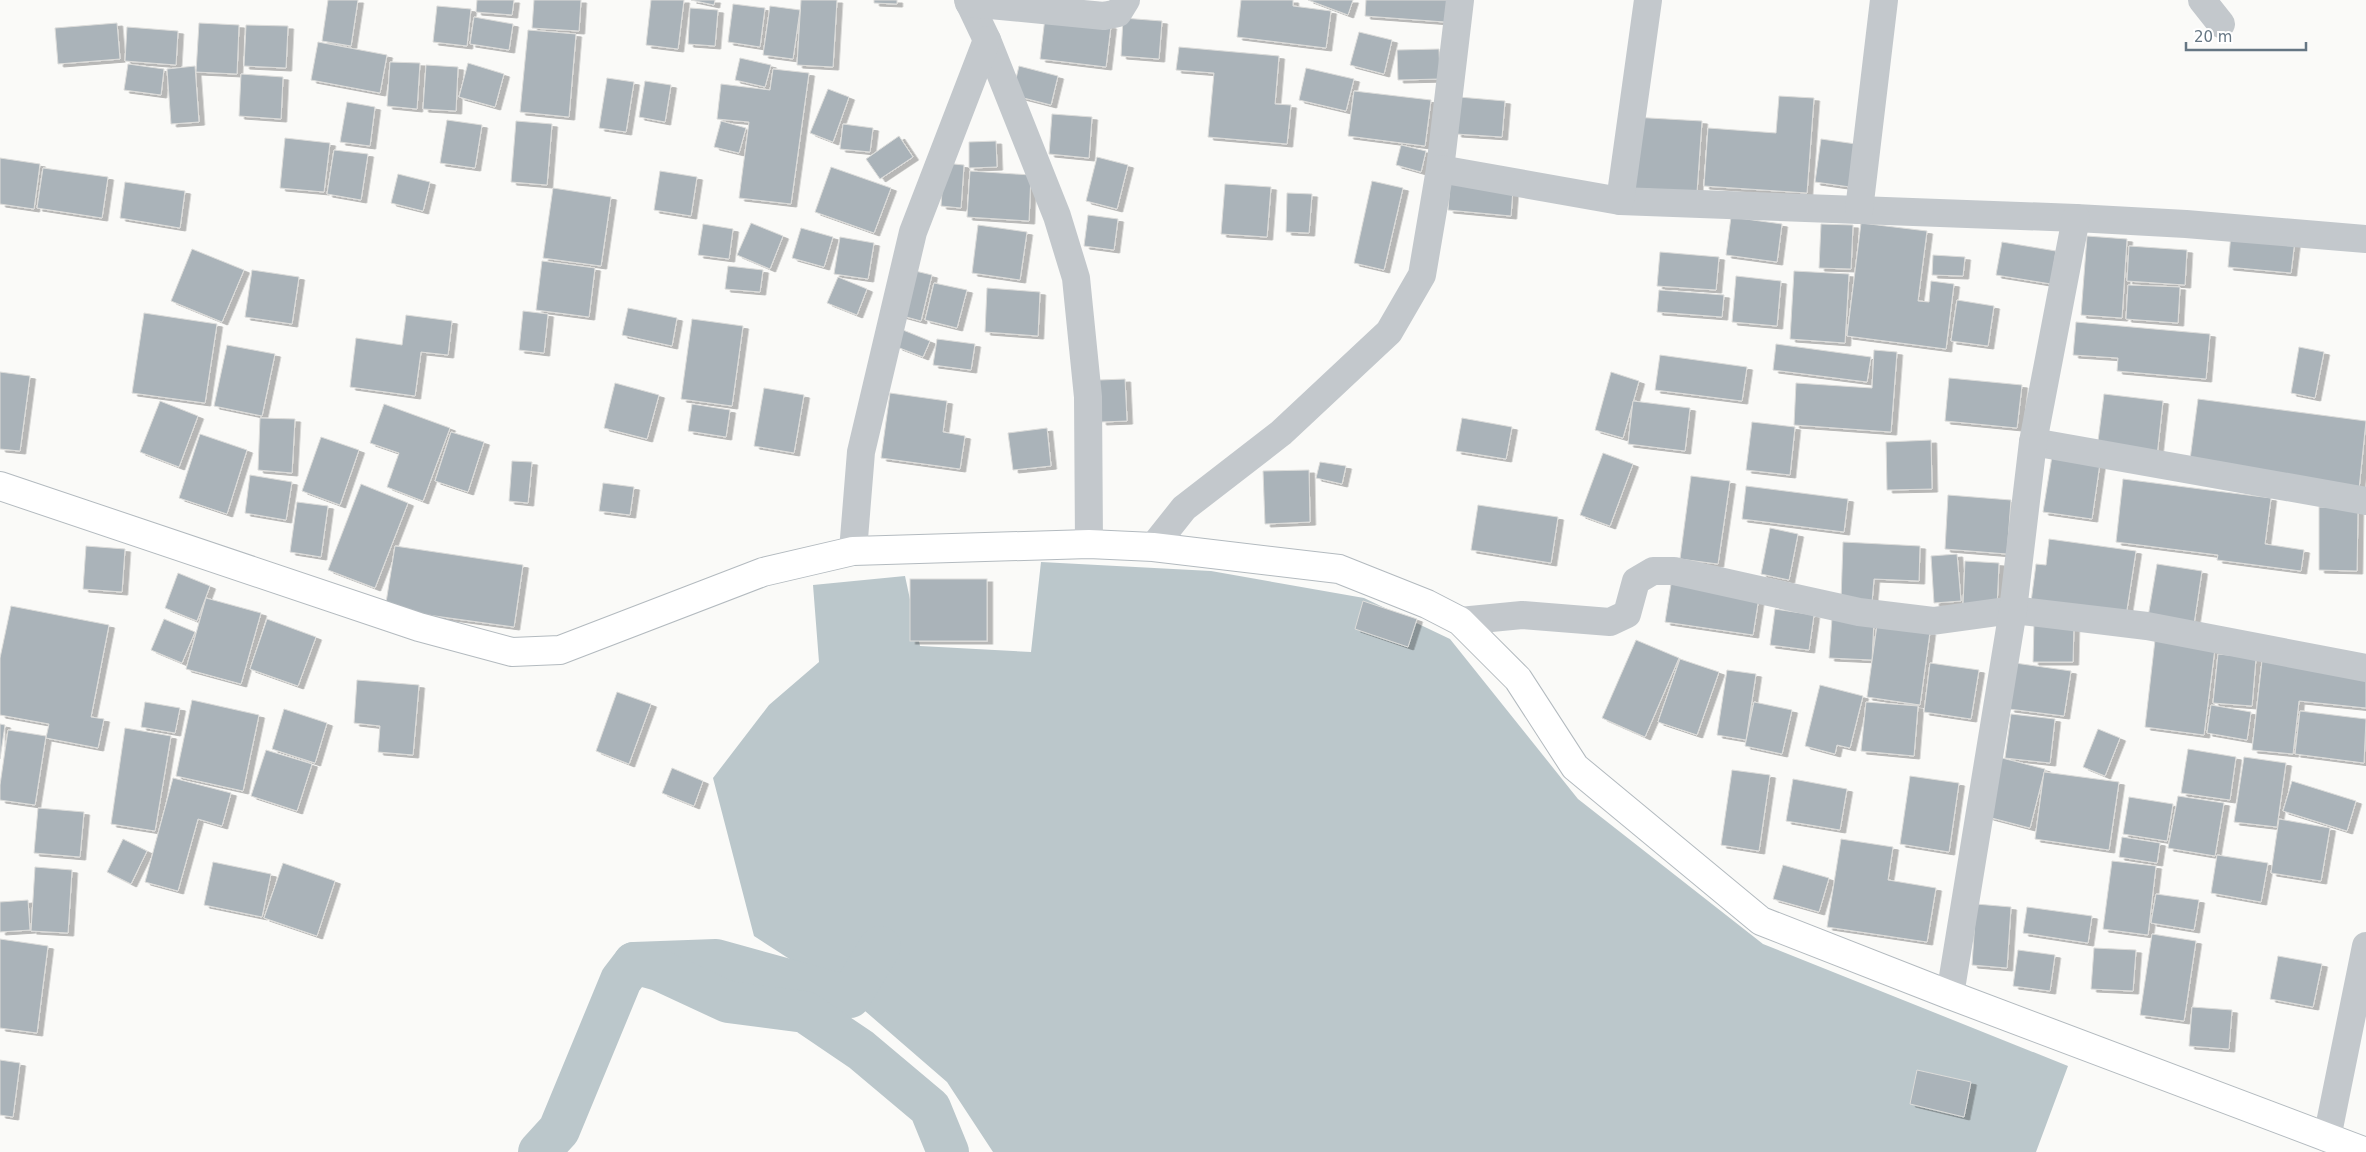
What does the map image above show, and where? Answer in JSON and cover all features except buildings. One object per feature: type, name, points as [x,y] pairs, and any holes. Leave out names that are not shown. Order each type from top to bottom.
[{"type":"main road","points":[[0,486],[419,627],[512,652],[560,650],[763,572],[853,551],[1089,544],[1153,546],[1339,569],[1427,604],[1460,621],[1518,679],[1575,767],[1761,921],[1950,995],[2366,1152]]},
{"type":"street","points":[[969,1],[1104,16],[1118,13],[1126,0]]},
{"type":"street","points":[[1153,546],[1184,508],[1281,433],[1389,332],[1422,274],[1440,169],[1460,0]]},
{"type":"street","points":[[1620,201],[1648,0]]},
{"type":"street","points":[[1859,210],[1884,0]]},
{"type":"street","points":[[2202,0],[2221,24]]},
{"type":"street","points":[[969,1],[987,40],[1057,216],[1076,278],[1088,398],[1089,544]]},
{"type":"street","points":[[853,551],[861,452],[913,232],[987,40]]},
{"type":"street","points":[[1440,169],[1620,201],[2076,218],[2186,224],[2366,239]]},
{"type":"street","points":[[1950,995],[2013,610],[2033,442],[2076,218]]},
{"type":"street","points":[[2033,442],[2366,501]]},
{"type":"street","points":[[1460,621],[1522,615],[1610,622],[1627,614],[1636,581],[1653,571],[1674,571],[1859,612],[1933,621],[2013,610],[2147,626],[2366,668]]},
{"type":"street","points":[[2327,1138],[2366,946]]},
{"type":"shaded area","points":[[1041,562],[1211,571],[1364,598],[1450,639],[1578,799],[1763,944],[2068,1066],[2036,1152],[993,1152],[947,1082],[850,998],[754,936],[713,778],[769,705],[819,662],[813,585],[905,576],[920,646],[1031,652]]},
{"type":"waterway","points":[[634,963],[716,960],[850,997],[880,947]]},
{"type":"waterway","points":[[539,1152],[559,1130],[621,980],[634,963],[659,970],[728,1002],[805,1012],[861,1050],[930,1108],[948,1152]]}]
